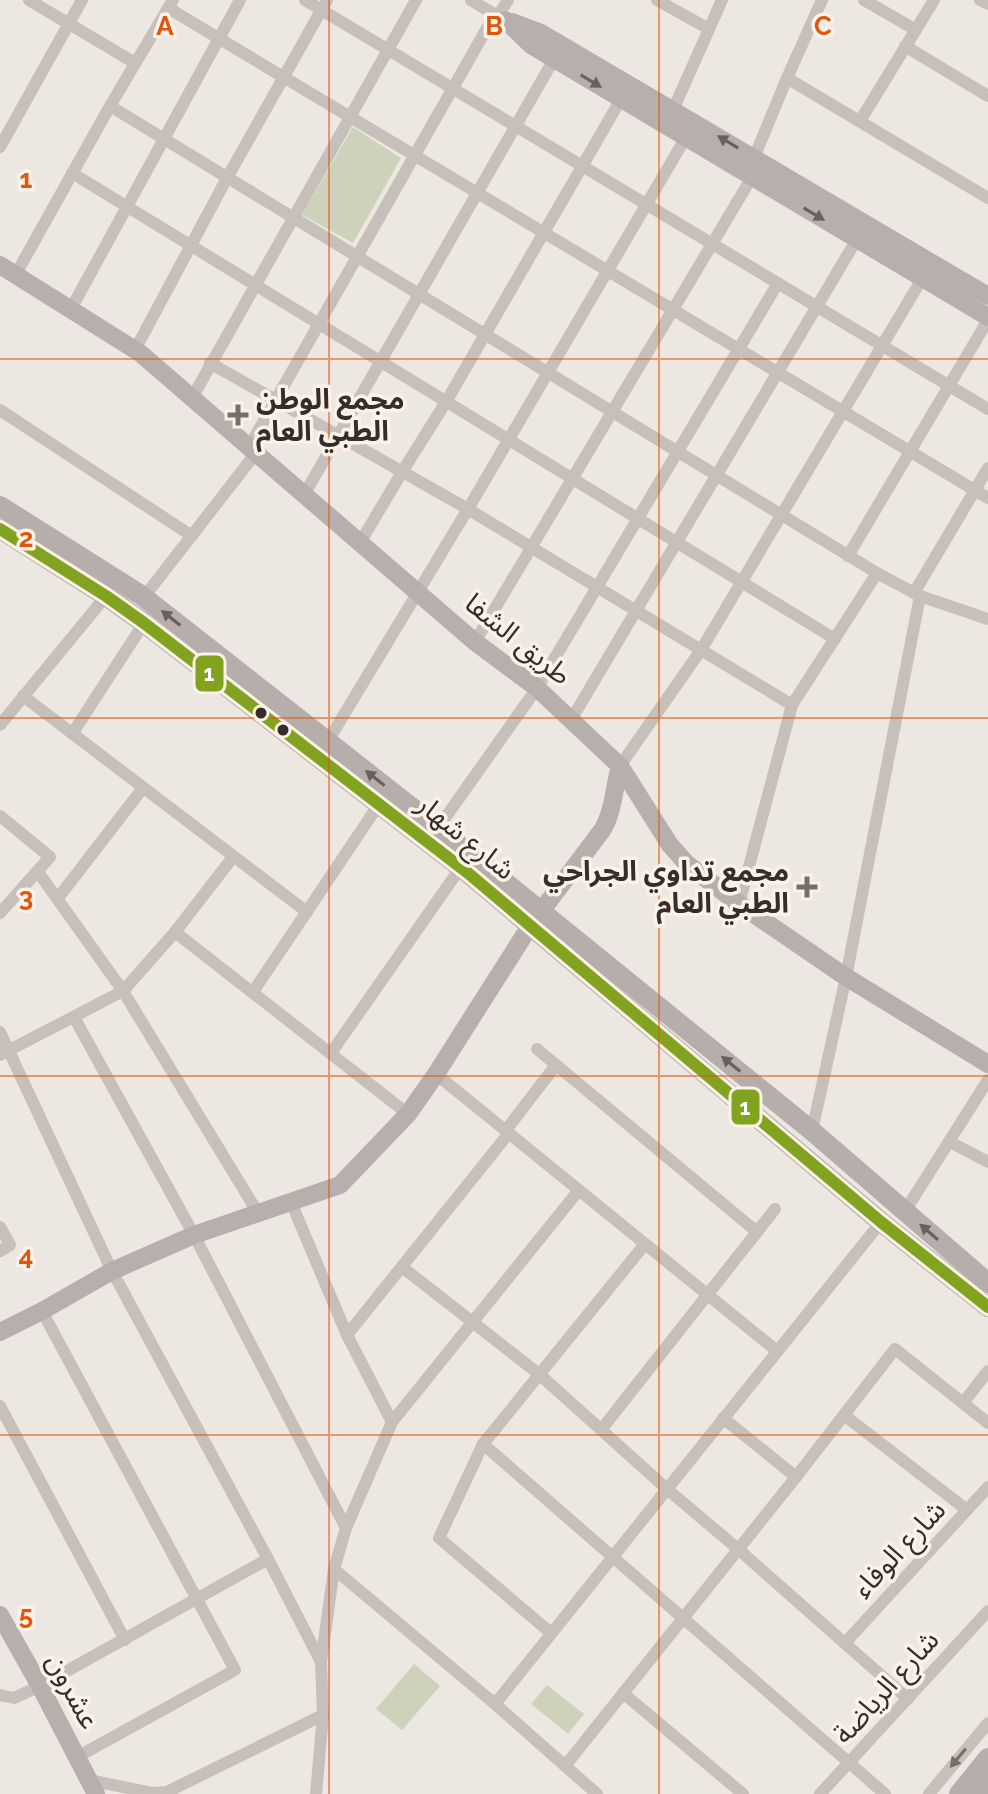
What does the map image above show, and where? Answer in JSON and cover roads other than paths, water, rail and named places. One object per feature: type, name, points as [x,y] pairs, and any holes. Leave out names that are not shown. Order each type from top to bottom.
[{"type":"main road","name":"شارع شهار","points":[[0,506],[144,597],[438,828],[881,1222],[988,1307]]},
{"type":"main road","name":"شارع شهار","points":[[0,529],[144,623],[461,867],[536,918],[812,1131],[986,1281]]},
{"type":"main road","points":[[959,1794],[988,1758]]},
{"type":"main road","points":[[977,1794],[988,1780]]},
{"type":"street","points":[[29,0],[135,63]]},
{"type":"street","points":[[0,147],[82,0]]},
{"type":"street","points":[[71,309],[240,0]]},
{"type":"street","points":[[305,0],[324,5],[388,50],[988,409]]},
{"type":"street","points":[[192,398],[416,0]]},
{"type":"street","points":[[471,0],[499,17],[531,45],[621,99],[686,137],[753,167],[927,270],[988,319],[848,556]]},
{"type":"street","points":[[144,597],[253,450],[276,400],[319,324],[453,88],[508,0]]},
{"type":"street","points":[[657,0],[709,29]]},
{"type":"street","points":[[673,110],[722,0]]},
{"type":"street","points":[[475,642],[712,244],[753,167],[787,78],[822,0]]},
{"type":"street","points":[[864,0],[916,30]]},
{"type":"street","points":[[860,121],[934,0]]},
{"type":"street","points":[[980,0],[988,4]]},
{"type":"street","points":[[8,269],[72,173],[170,4],[219,39],[988,498]]},
{"type":"street","points":[[135,350],[324,5]]},
{"type":"street","points":[[499,17],[541,33],[673,110],[857,239],[988,296]]},
{"type":"street","points":[[905,46],[988,96]]},
{"type":"street","points":[[304,495],[554,59]]},
{"type":"street","points":[[787,78],[988,198]]},
{"type":"street","points":[[360,543],[446,402],[621,99]]},
{"type":"street","points":[[110,106],[877,573],[917,595],[988,619]]},
{"type":"street","points":[[0,114],[14,122]]},
{"type":"street","points":[[328,741],[686,137]]},
{"type":"street","points":[[72,173],[835,639]]},
{"type":"street","points":[[571,720],[857,239]]},
{"type":"street","name":"طريق الشفا","points":[[8,269],[135,350],[475,642],[537,688],[620,766],[670,845],[687,864],[739,904],[846,977],[988,1064]]},
{"type":"street","points":[[0,1332],[112,1271],[194,1235],[340,1185],[408,1114],[536,918],[603,829],[610,815],[620,766],[701,650],[927,270]]},
{"type":"street","points":[[438,828],[537,688],[778,283]]},
{"type":"street","points":[[210,363],[468,509],[792,705]]},
{"type":"street","points":[[0,410],[192,536]]},
{"type":"street","points":[[812,1131],[846,977],[917,595],[988,468]]},
{"type":"street","points":[[739,904],[792,705],[877,573]]},
{"type":"street","points":[[0,725],[106,596]]},
{"type":"street","points":[[72,734],[144,623]]},
{"type":"street","points":[[23,696],[307,912]]},
{"type":"street","points":[[58,898],[143,788]]},
{"type":"street","points":[[253,992],[379,804]]},
{"type":"street","points":[[0,913],[50,857],[2,820]]},
{"type":"street","points":[[4,1053],[123,991],[175,932],[233,857]]},
{"type":"street","points":[[331,1053],[461,867]]},
{"type":"street","points":[[38,872],[123,991],[258,1213]]},
{"type":"street","points":[[175,932],[408,1114]]},
{"type":"street","points":[[74,1017],[194,1235],[346,1528]]},
{"type":"street","points":[[0,1032],[4,1053],[112,1271],[321,1662]]},
{"type":"street","points":[[537,1049],[757,1232]]},
{"type":"street","points":[[347,1335],[508,1132],[556,1065]]},
{"type":"street","points":[[436,1074],[777,1351]]},
{"type":"street","points":[[905,1211],[988,1080]]},
{"type":"street","points":[[950,1142],[988,1162]]},
{"type":"street","points":[[316,1794],[323,1715],[321,1662],[334,1569],[346,1528],[392,1422],[579,1190]]},
{"type":"street","points":[[291,1202],[347,1335],[392,1422]]},
{"type":"street","points":[[601,1430],[775,1209]]},
{"type":"street","points":[[495,1704],[881,1222]]},
{"type":"street","points":[[0,1227],[10,1245],[0,1251]]},
{"type":"street","points":[[551,1633],[439,1538],[483,1444],[645,1244]]},
{"type":"street","points":[[402,1267],[539,1374],[908,1699]]},
{"type":"street","points":[[42,1311],[235,1670],[77,1757]]},
{"type":"street","points":[[565,1766],[895,1349],[988,1423]]},
{"type":"street","points":[[963,1403],[988,1371]]},
{"type":"street","points":[[0,1406],[125,1640]]},
{"type":"street","points":[[844,1415],[967,1510]]},
{"type":"street","points":[[723,1418],[796,1477]]},
{"type":"street","points":[[483,1444],[885,1794]]},
{"type":"street","name":"شارع الوفاء","points":[[845,1643],[988,1487]]},
{"type":"street","points":[[0,1695],[14,1698],[40,1686],[268,1559]]},
{"type":"street","points":[[334,1569],[597,1794]]},
{"type":"street","name":"شارع الرياضة","points":[[820,1794],[988,1611]]},
{"type":"street","name":"عشرون","points":[[0,1615],[93,1787]]},
{"type":"street","points":[[623,1693],[743,1794]]},
{"type":"street","points":[[93,1787],[167,1792],[323,1715]]},
{"type":"street","points":[[929,1794],[988,1723]]},
{"type":"place","name":"مجمع الوطن الطبي العام","points":[[238,415]]},
{"type":"place","name":"مجمع تداوي الجراحي الطبي العام","points":[[807,887]]}]
